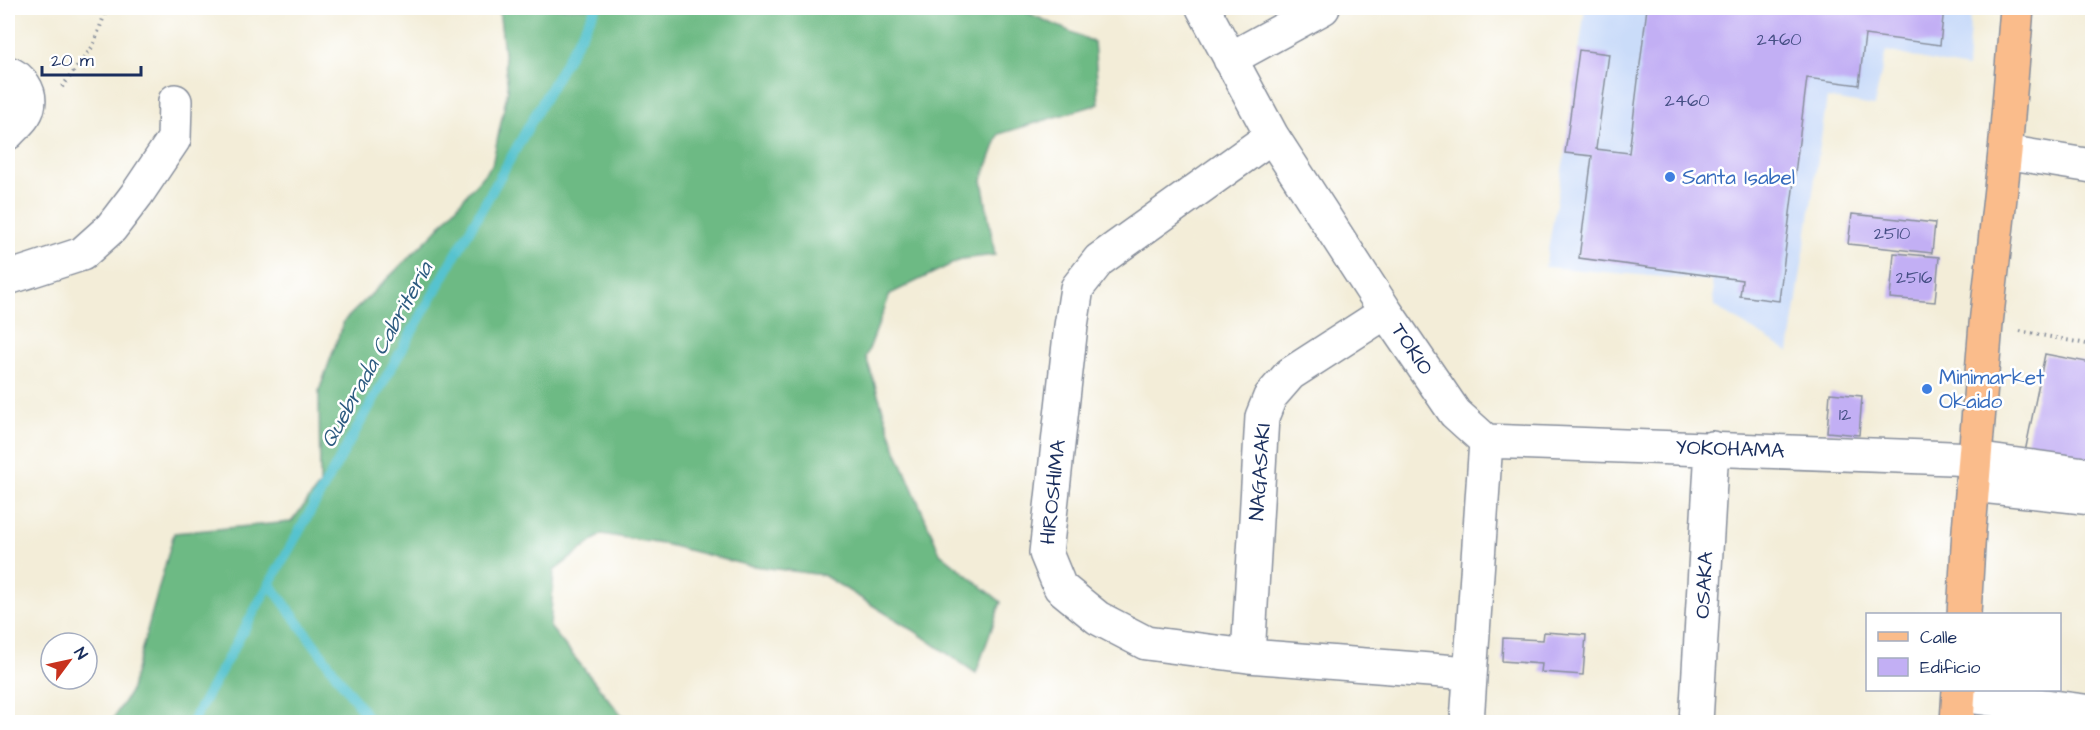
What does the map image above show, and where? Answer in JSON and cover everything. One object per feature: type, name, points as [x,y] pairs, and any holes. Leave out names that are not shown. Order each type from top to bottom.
[{"type":"main road","points":[[1964,613],[1973,472],[1986,324],[2006,152],[2017,8]]},
{"type":"street","name":"TOKIO","points":[[1203,8],[1272,136],[1386,312],[1455,413],[1486,441]]},
{"type":"street","points":[[1230,59],[1323,8]]},
{"type":"street","points":[[8,73],[17,76],[25,87],[28,107],[8,133]]},
{"type":"street","points":[[8,278],[82,254],[111,228],[174,139],[176,101]]},
{"type":"street","name":"HIROSHIMA","points":[[1272,136],[1099,260],[1077,288],[1046,553],[1060,587],[1098,618],[1146,643],[1248,656],[1469,673]]},
{"type":"street","points":[[2006,152],[2092,166]]},
{"type":"street","name":"NAGASAKI","points":[[1248,656],[1262,417],[1270,397],[1290,374],[1386,312]]},
{"type":"street","points":[[1467,723],[1486,441]]},
{"type":"street","name":"YOKOHAMA","points":[[1486,441],[1712,448],[1973,472]]},
{"type":"street","name":"OSAKA","points":[[1696,723],[1712,448]]},
{"type":"street","points":[[1973,472],[2092,475]]},
{"type":"street","points":[[1973,472],[2092,498]]},
{"type":"street","points":[[1958,702],[2092,712]]},
{"type":"path","points":[[28,107],[52,99],[93,46],[107,8]]},
{"type":"path","points":[[1986,324],[2092,345]]},
{"type":"shaded area","points":[[1585,8],[1971,8],[1967,68],[1886,51],[1874,106],[1827,98],[1789,352],[1714,306],[1712,281],[1545,267],[1565,153]]},
{"type":"green space","points":[[499,8],[1017,8],[1094,42],[1099,104],[999,134],[982,180],[995,255],[962,259],[890,294],[866,357],[896,450],[940,553],[1001,602],[976,673],[913,630],[823,575],[746,565],[668,545],[602,534],[554,571],[550,627],[627,722],[111,722],[130,692],[174,533],[291,522],[320,485],[319,391],[344,321],[435,232],[492,165],[508,89]]},
{"type":"building","points":[[1647,8],[1744,8],[1771,11],[1772,8],[1944,8],[1940,45],[1865,35],[1859,85],[1807,78],[1779,301],[1740,296],[1742,280],[1579,258],[1592,156],[1565,153],[1579,50],[1609,54],[1596,149],[1629,153]]},
{"type":"building","points":[[1852,214],[1935,223],[1932,253],[1848,244]]},
{"type":"building","points":[[1894,253],[1939,257],[1935,302],[1890,298]]},
{"type":"building","points":[[2045,354],[2092,363],[2092,469],[2024,457]]},
{"type":"building","points":[[1830,393],[1862,396],[1859,435],[1827,432]]},
{"type":"building","points":[[1544,632],[1586,635],[1583,675],[1541,672],[1542,664],[1502,661],[1503,638],[1543,640]]},
{"type":"waterway","name":"Quebrada Cabritería","points":[[192,722],[596,8]]},
{"type":"waterway","points":[[270,584],[371,722]]},
{"type":"place","name":"Santa Isabel","points":[[1670,177]]},
{"type":"place","name":"Minimarket Okaido","points":[[1927,389]]}]
